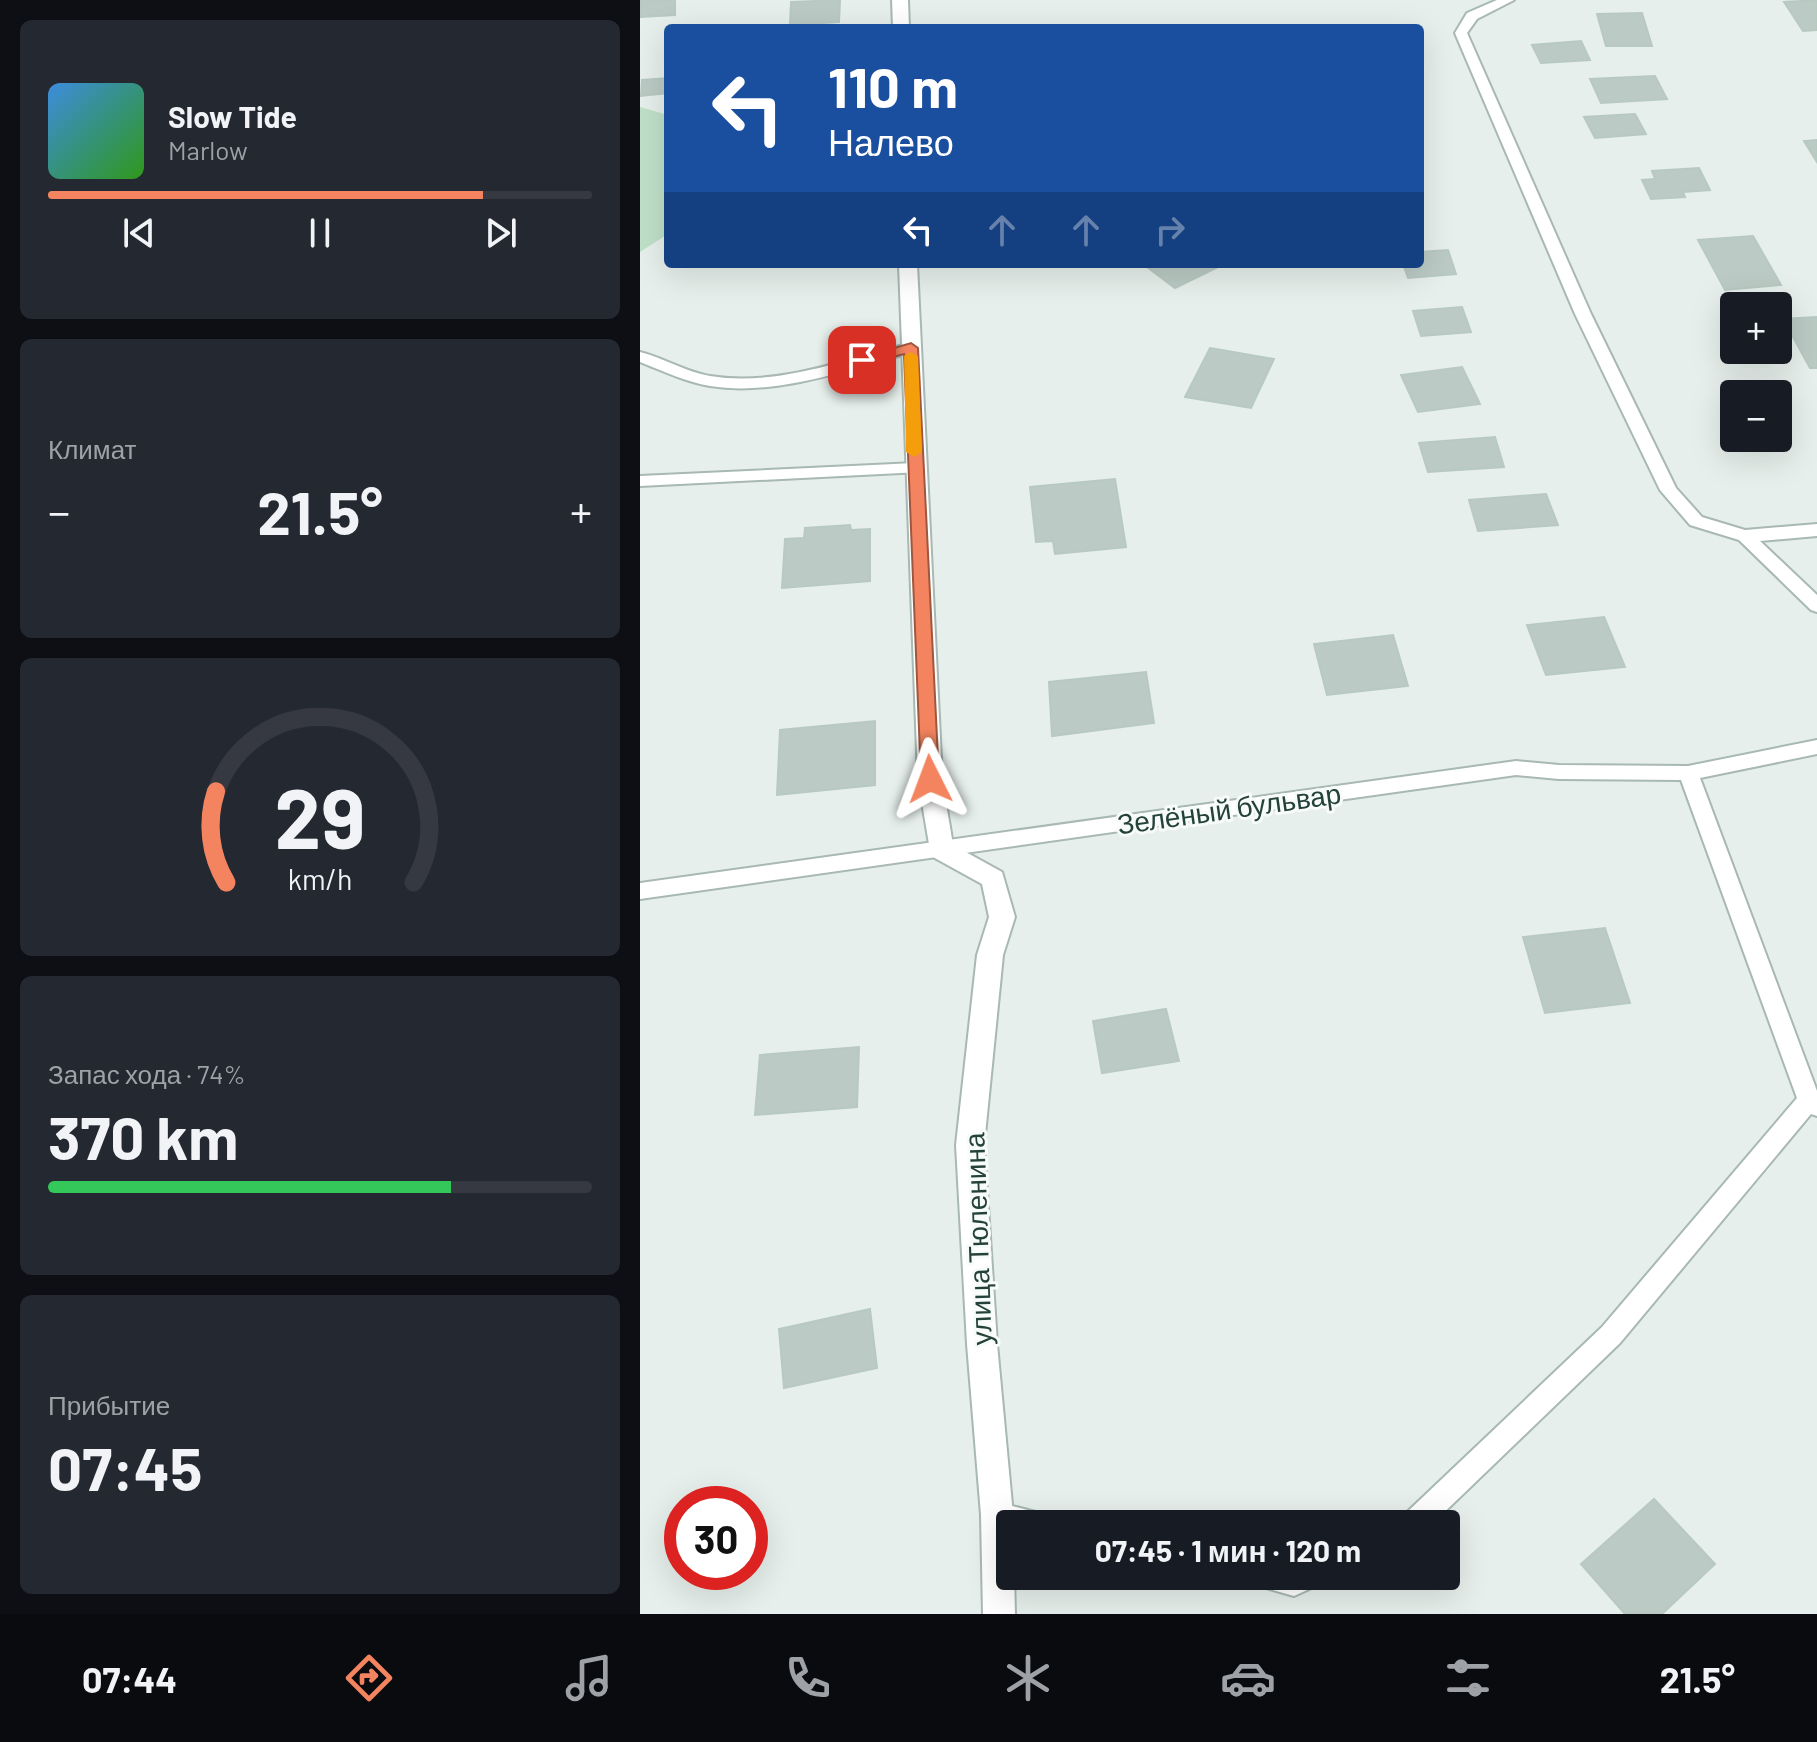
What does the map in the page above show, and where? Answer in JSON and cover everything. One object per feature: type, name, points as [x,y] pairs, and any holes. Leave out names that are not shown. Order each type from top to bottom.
[{"type":"street","points":[[900,0],[901,24]]},
{"type":"street","points":[[908,268],[930,779],[942,850]]},
{"type":"street","name":"улица Тюленина","points":[[942,850],[993,879],[1002,917],[990,955],[970,1145],[982,1344],[997,1510]]},
{"type":"street","name":"улица Тюленина","points":[[999,1590],[999,1614]]},
{"type":"lane","points":[[1508,0],[1472,16],[1461,33],[1487,99],[1583,314],[1669,490],[1696,521],[1745,536],[1817,530]]},
{"type":"lane","points":[[640,357],[712,381],[748,380],[812,373],[911,348]]},
{"type":"lane","points":[[640,481],[915,468]]},
{"type":"lane","points":[[1745,536],[1817,606]]},
{"type":"lane","name":"Зелёный бульвар","points":[[640,891],[1516,768],[1559,772],[1688,773],[1817,747]]},
{"type":"lane","points":[[1428,1510],[1611,1335],[1813,1103],[1688,773]]},
{"type":"green space","points":[[640,107],[664,114],[664,237],[640,252]]},
{"type":"building","points":[[640,0],[675,0],[675,15],[640,17]]},
{"type":"building","points":[[840,0],[839,22],[790,24],[791,2]]},
{"type":"building","points":[[1817,0],[1817,30],[1803,31],[1784,2]]},
{"type":"building","points":[[1642,13],[1652,46],[1606,46],[1597,14]]},
{"type":"building","points":[[1581,41],[1590,60],[1541,63],[1532,45]]},
{"type":"building","points":[[1655,76],[1667,99],[1601,103],[1590,79]]},
{"type":"building","points":[[664,78],[664,93],[641,96],[642,80]]},
{"type":"building","points":[[1635,114],[1646,134],[1595,138],[1584,117]]},
{"type":"building","points":[[1817,140],[1817,162],[1804,141]]},
{"type":"building","points":[[1699,168],[1710,190],[1683,192],[1685,197],[1651,199],[1642,180],[1655,179],[1652,171]]},
{"type":"building","points":[[1753,236],[1781,285],[1725,290],[1698,240]]},
{"type":"building","points":[[1448,250],[1456,274],[1408,278],[1404,268],[1424,268],[1424,252]]},
{"type":"building","points":[[1148,268],[1216,268],[1175,288]]},
{"type":"building","points":[[1462,307],[1471,332],[1421,336],[1413,311]]},
{"type":"building","points":[[1817,317],[1817,368],[1810,368],[1792,335],[1792,318]]},
{"type":"building","points":[[1210,348],[1274,359],[1251,408],[1185,397]]},
{"type":"building","points":[[1462,367],[1480,404],[1418,412],[1401,375]]},
{"type":"building","points":[[1495,437],[1504,467],[1428,472],[1419,443]]},
{"type":"building","points":[[1115,479],[1126,547],[1055,554],[1053,541],[1036,542],[1030,487]]},
{"type":"building","points":[[1546,494],[1558,525],[1478,531],[1469,500]]},
{"type":"building","points":[[850,525],[851,530],[870,529],[870,581],[782,588],[785,539],[804,538],[805,528]]},
{"type":"building","points":[[1604,617],[1625,667],[1546,675],[1527,625]]},
{"type":"building","points":[[1393,635],[1408,686],[1327,695],[1314,644]]},
{"type":"building","points":[[1146,672],[1154,723],[1052,736],[1049,682]]},
{"type":"building","points":[[875,721],[875,785],[777,795],[780,730]]},
{"type":"building","points":[[1605,928],[1630,1003],[1545,1013],[1523,937]]},
{"type":"building","points":[[1166,1009],[1179,1061],[1102,1073],[1093,1021]]},
{"type":"building","points":[[859,1047],[857,1107],[755,1115],[760,1055]]},
{"type":"building","points":[[870,1309],[877,1368],[784,1388],[779,1329]]},
{"type":"building","points":[[1654,1499],[1715,1564],[1662,1614],[1625,1614],[1581,1564]]},
{"type":"slow traffic","points":[[911,356],[914,452]]},
{"type":"route","points":[[862,360],[911,348],[930,779]]}]
